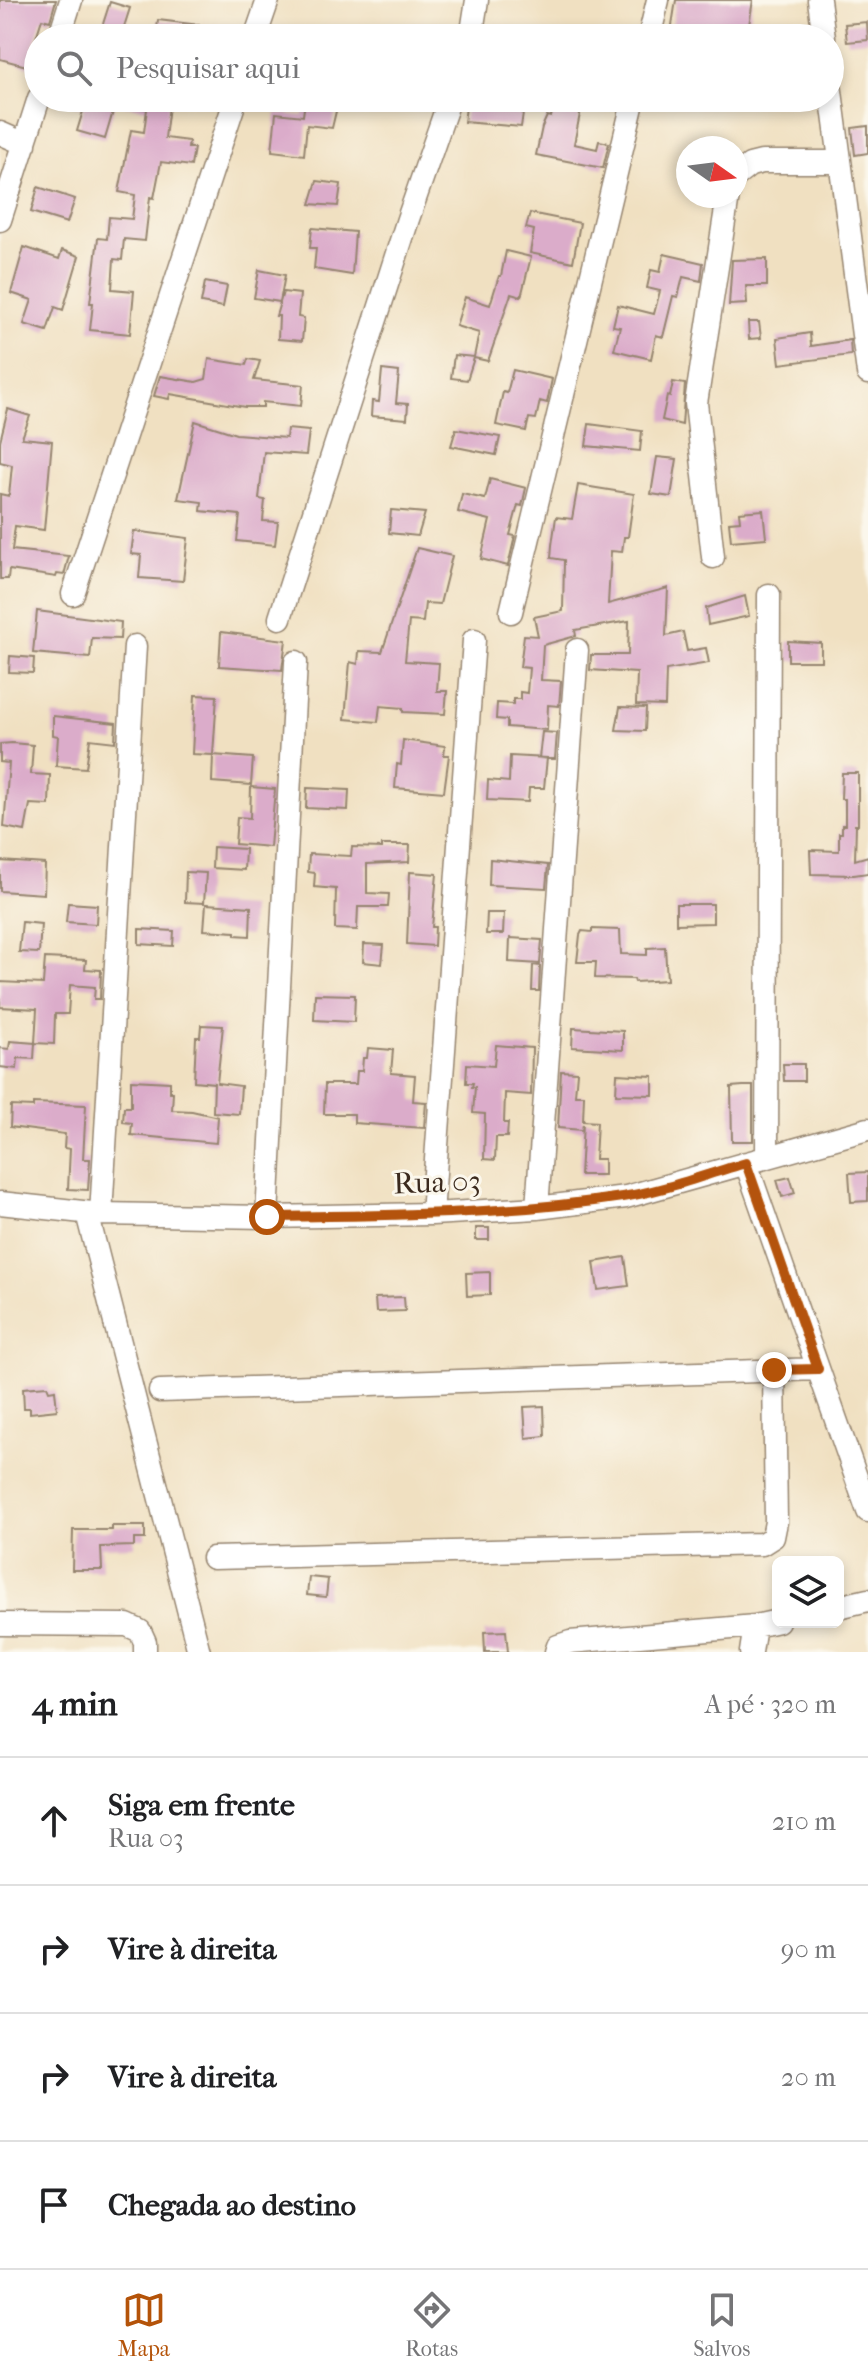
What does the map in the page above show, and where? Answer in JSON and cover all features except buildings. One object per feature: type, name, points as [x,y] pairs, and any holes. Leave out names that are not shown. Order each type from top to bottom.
[{"type":"street","points":[[63,24],[71,0]]},
{"type":"street","points":[[260,24],[268,0]]},
{"type":"street","points":[[473,24],[477,0]]},
{"type":"street","points":[[652,24],[658,0]]},
{"type":"street","points":[[819,0],[822,24]]},
{"type":"street","points":[[0,220],[35,112]]},
{"type":"street","points":[[73,594],[231,112]]},
{"type":"street","points":[[280,618],[445,112]]},
{"type":"street","points":[[511,612],[631,112]]},
{"type":"street","points":[[834,112],[868,373]]},
{"type":"street","points":[[0,133],[25,144]]},
{"type":"street","points":[[748,167],[762,162],[840,162]]},
{"type":"street","points":[[713,557],[696,403],[726,208]]},
{"type":"street","points":[[769,595],[757,1160],[818,1369],[868,1511]]},
{"type":"street","points":[[432,1214],[474,640]]},
{"type":"street","points":[[135,646],[94,1214],[199,1652]]},
{"type":"street","points":[[537,1208],[577,650]]},
{"type":"street","points":[[267,1217],[296,662]]},
{"type":"street","name":"Rua 03","points":[[0,1203],[94,1214],[267,1217],[432,1214],[537,1208],[626,1197],[868,1129]]},
{"type":"street","points":[[160,1391],[818,1369]]},
{"type":"street","points":[[213,1558],[762,1544],[773,1537],[776,1522],[774,1370]]},
{"type":"street","points":[[844,1606],[868,1600]]},
{"type":"street","points":[[556,1652],[558,1646],[570,1642],[772,1622]]},
{"type":"street","points":[[0,1624],[127,1625],[140,1631],[145,1652]]},
{"type":"street","points":[[751,1652],[755,1626]]},
{"type":"route","points":[[267,1217],[432,1214],[537,1208],[626,1197],[746,1163],[818,1369],[774,1370]]}]
